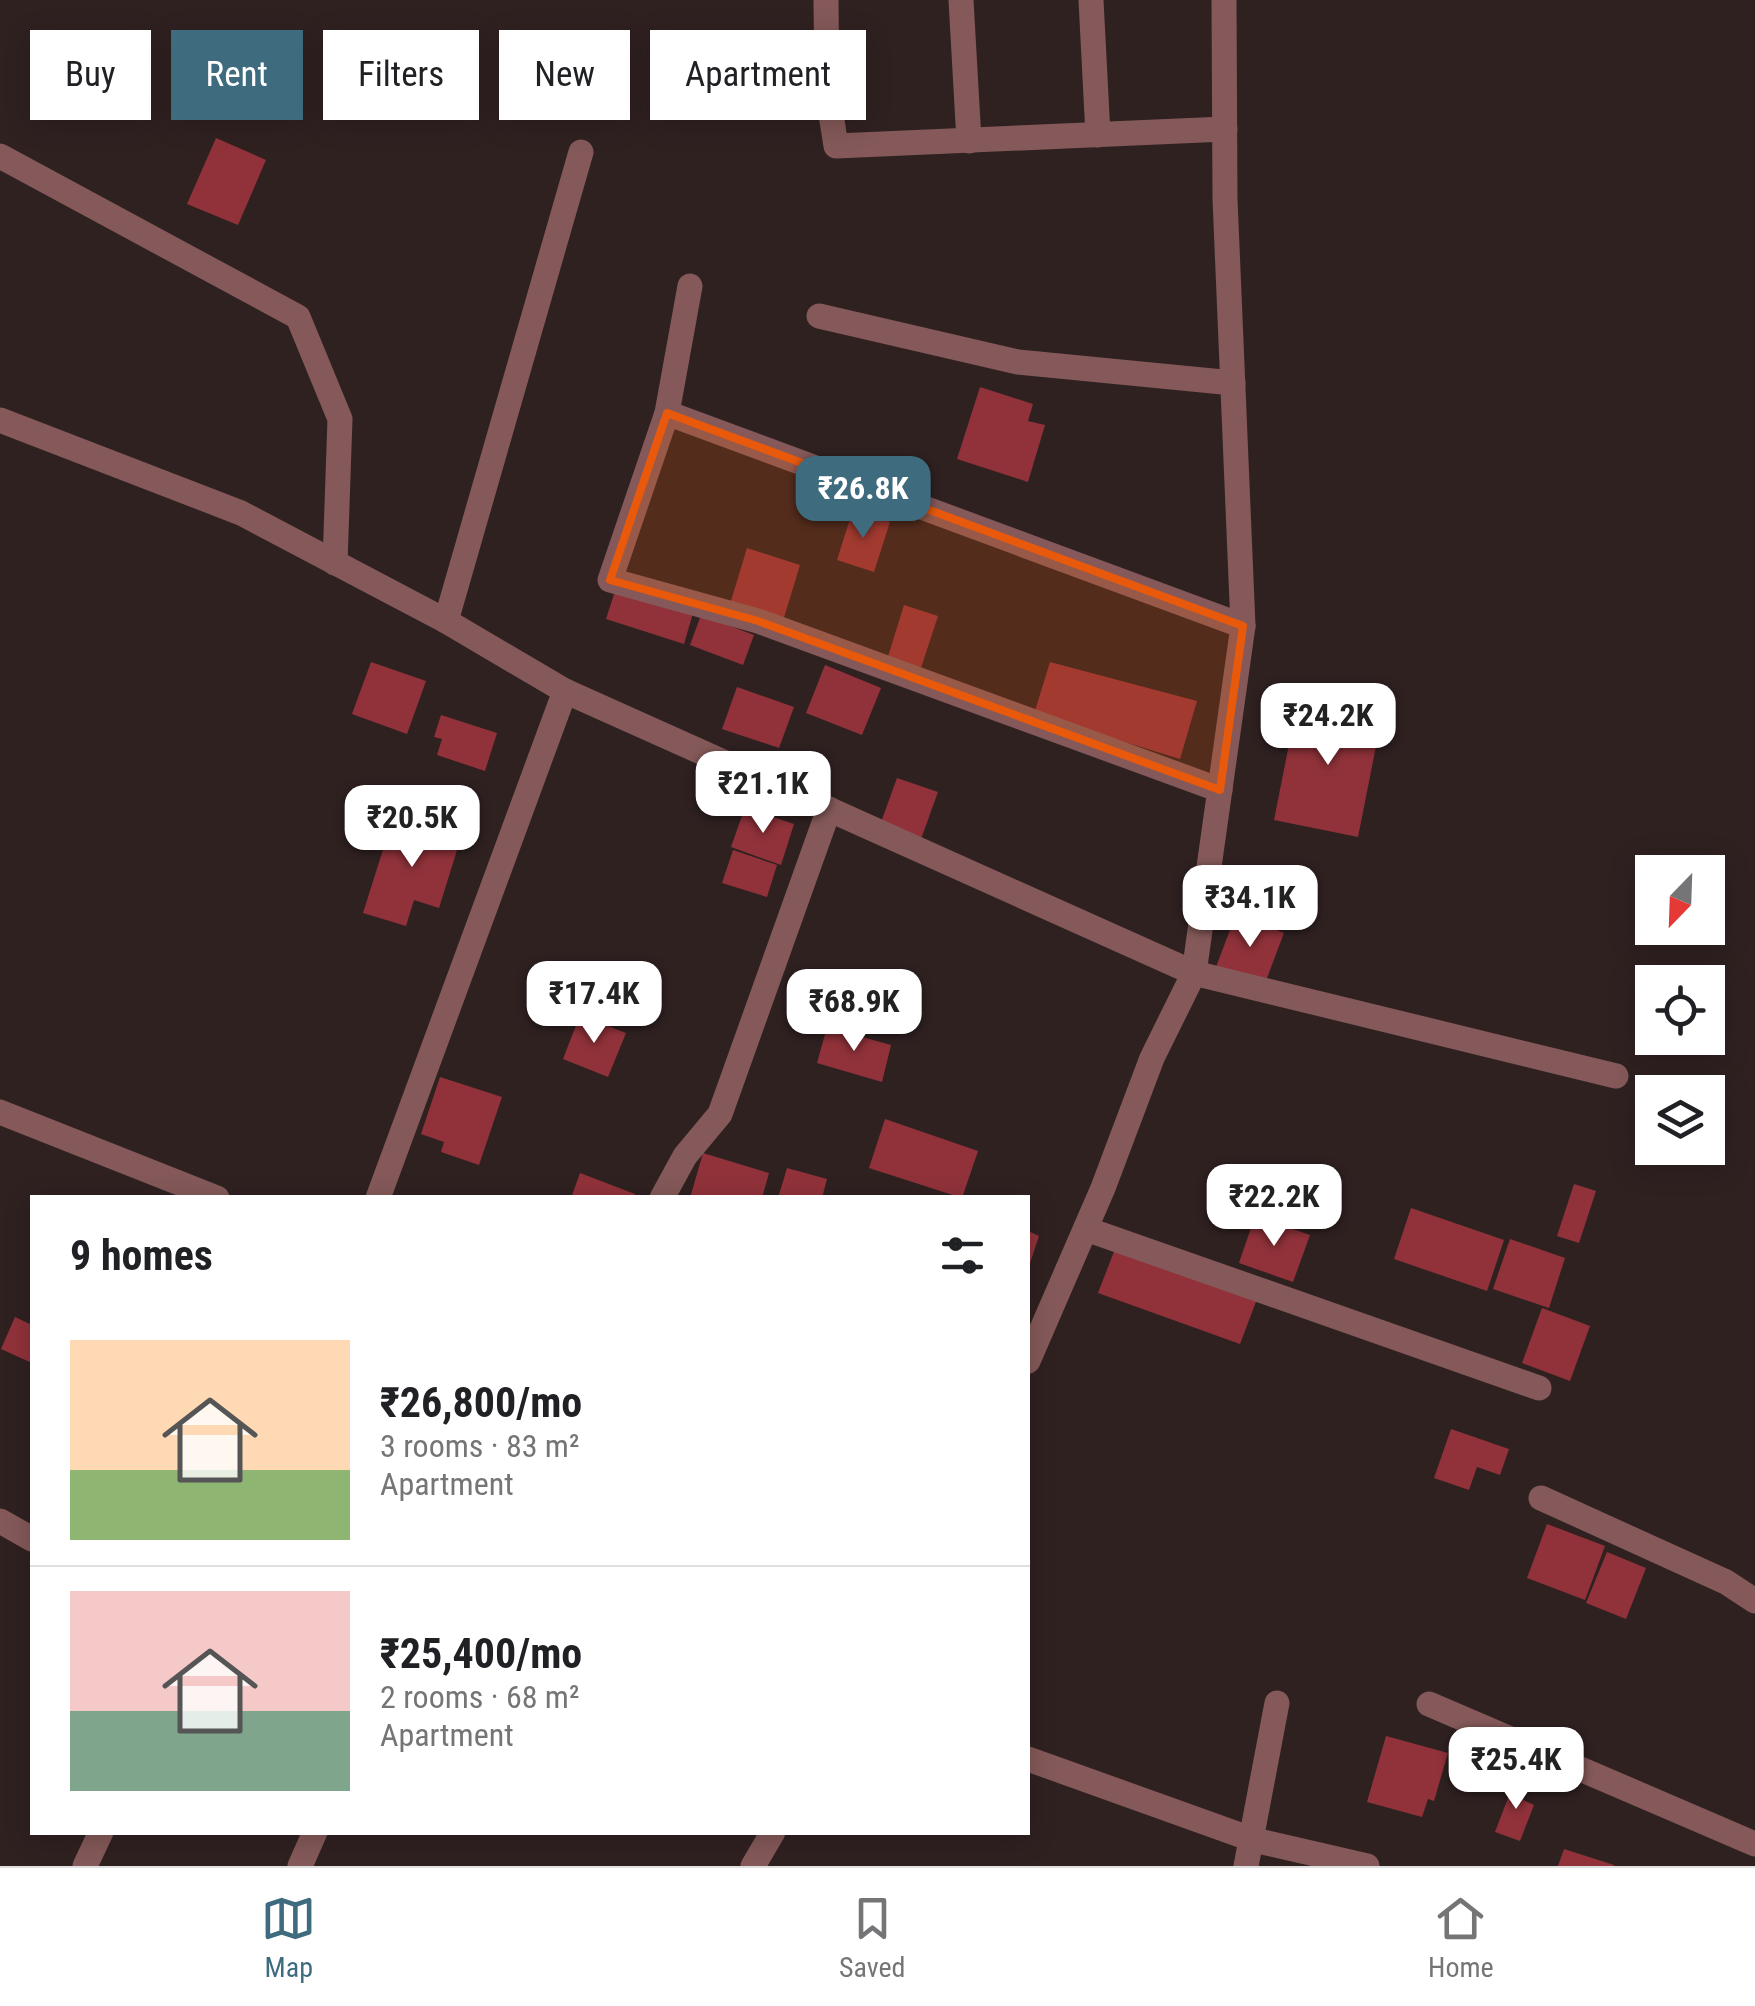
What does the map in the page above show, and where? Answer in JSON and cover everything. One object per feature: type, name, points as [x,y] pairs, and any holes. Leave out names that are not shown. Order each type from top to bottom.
[{"type":"street","points":[[826,0],[828,89],[836,146],[1225,130]]},
{"type":"street","points":[[961,0],[969,141]]},
{"type":"street","points":[[1091,0],[1098,136]]},
{"type":"street","points":[[1030,1356],[1086,1229],[1152,1058],[1194,973],[1242,626],[1224,0]]},
{"type":"street","points":[[446,621],[580,152]]},
{"type":"street","points":[[0,156],[298,317],[340,419],[335,563]]},
{"type":"street","points":[[690,286],[668,413],[610,580],[758,621],[1220,790]]},
{"type":"street","points":[[819,316],[1018,362],[1233,382]]},
{"type":"street","points":[[668,413],[1242,626]]},
{"type":"street","points":[[0,420],[240,513],[446,621],[565,691],[1194,973],[1616,1076]]},
{"type":"street","points":[[379,1195],[565,691]]},
{"type":"street","points":[[664,1195],[685,1156],[720,1114],[829,809]]},
{"type":"street","points":[[0,1112],[210,1195]]},
{"type":"street","points":[[1086,1229],[1539,1388]]},
{"type":"street","points":[[1542,1498],[1726,1582],[1755,1601]]},
{"type":"street","points":[[0,1521],[30,1538]]},
{"type":"street","points":[[1246,1866],[1254,1840],[1277,1703]]},
{"type":"street","points":[[1429,1704],[1755,1844]]},
{"type":"street","points":[[1030,1760],[1254,1840],[1367,1866]]},
{"type":"street","points":[[85,1866],[100,1835]]},
{"type":"street","points":[[300,1866],[314,1835]]},
{"type":"street","points":[[753,1866],[772,1835]]},
{"type":"highlighted area","points":[[667,413],[1243,626],[1220,790],[758,621],[610,580]]},
{"type":"building","points":[[216,138],[266,160],[238,225],[187,204]]},
{"type":"building","points":[[980,387],[1033,404],[1028,421],[1045,425],[1028,482],[957,459]]},
{"type":"building","points":[[853,509],[890,522],[874,572],[837,560]]},
{"type":"building","points":[[747,548],[800,565],[783,621],[730,604]]},
{"type":"building","points":[[616,588],[693,613],[684,644],[606,619]]},
{"type":"building","points":[[904,605],[938,616],[918,677],[885,666]]},
{"type":"building","points":[[701,615],[754,635],[743,665],[690,645]]},
{"type":"building","points":[[371,662],[426,681],[407,734],[352,714]]},
{"type":"building","points":[[1050,662],[1197,701],[1180,759],[1034,714]]},
{"type":"building","points":[[825,665],[881,688],[862,735],[806,713]]},
{"type":"building","points":[[737,687],[794,707],[779,748],[722,729]]},
{"type":"building","points":[[1298,699],[1382,716],[1358,837],[1274,820]]},
{"type":"building","points":[[441,715],[497,733],[485,771],[437,755],[442,739],[434,737]]},
{"type":"building","points":[[897,778],[938,792],[921,839],[880,825]]},
{"type":"building","points":[[745,807],[794,824],[781,865],[731,847]]},
{"type":"building","points":[[403,816],[462,834],[439,908],[414,900],[406,926],[363,913],[387,837],[396,839]]},
{"type":"building","points":[[733,850],[777,865],[767,897],[722,883]]},
{"type":"building","points":[[1236,914],[1284,933],[1264,986],[1216,967]]},
{"type":"building","points":[[580,1015],[626,1033],[608,1077],[563,1059]]},
{"type":"building","points":[[827,1027],[891,1045],[882,1082],[817,1063]]},
{"type":"building","points":[[440,1077],[502,1097],[479,1165],[441,1152],[444,1142],[421,1134]]},
{"type":"building","points":[[885,1119],[978,1151],[963,1195],[869,1168]]},
{"type":"building","points":[[703,1153],[769,1173],[763,1195],[691,1195]]},
{"type":"building","points":[[787,1168],[827,1179],[823,1195],[779,1195]]},
{"type":"building","points":[[580,1173],[635,1194],[635,1195],[572,1195]]},
{"type":"building","points":[[1574,1184],[1596,1191],[1579,1243],[1557,1236]]},
{"type":"building","points":[[1411,1208],[1504,1240],[1487,1291],[1394,1259]]},
{"type":"building","points":[[1255,1216],[1310,1235],[1293,1282],[1239,1263]]},
{"type":"building","points":[[1030,1232],[1039,1236],[1030,1263]]},
{"type":"building","points":[[1510,1239],[1565,1258],[1549,1308],[1493,1289]]},
{"type":"building","points":[[1115,1249],[1257,1299],[1240,1344],[1098,1293]]},
{"type":"building","points":[[1542,1308],[1590,1326],[1570,1381],[1522,1363]]},
{"type":"building","points":[[15,1317],[30,1324],[30,1362],[1,1349]]},
{"type":"building","points":[[1451,1429],[1509,1449],[1500,1475],[1477,1467],[1469,1490],[1434,1478]]},
{"type":"building","points":[[1547,1524],[1605,1546],[1585,1600],[1527,1578]]},
{"type":"building","points":[[1607,1552],[1646,1568],[1626,1619],[1586,1603]]},
{"type":"building","points":[[1386,1736],[1448,1753],[1434,1801],[1428,1799],[1422,1817],[1367,1802]]},
{"type":"building","points":[[1516,1777],[1530,1782],[1523,1800],[1534,1805],[1520,1841],[1495,1832]]},
{"type":"building","points":[[1564,1849],[1614,1865],[1614,1866],[1558,1866]]}]
